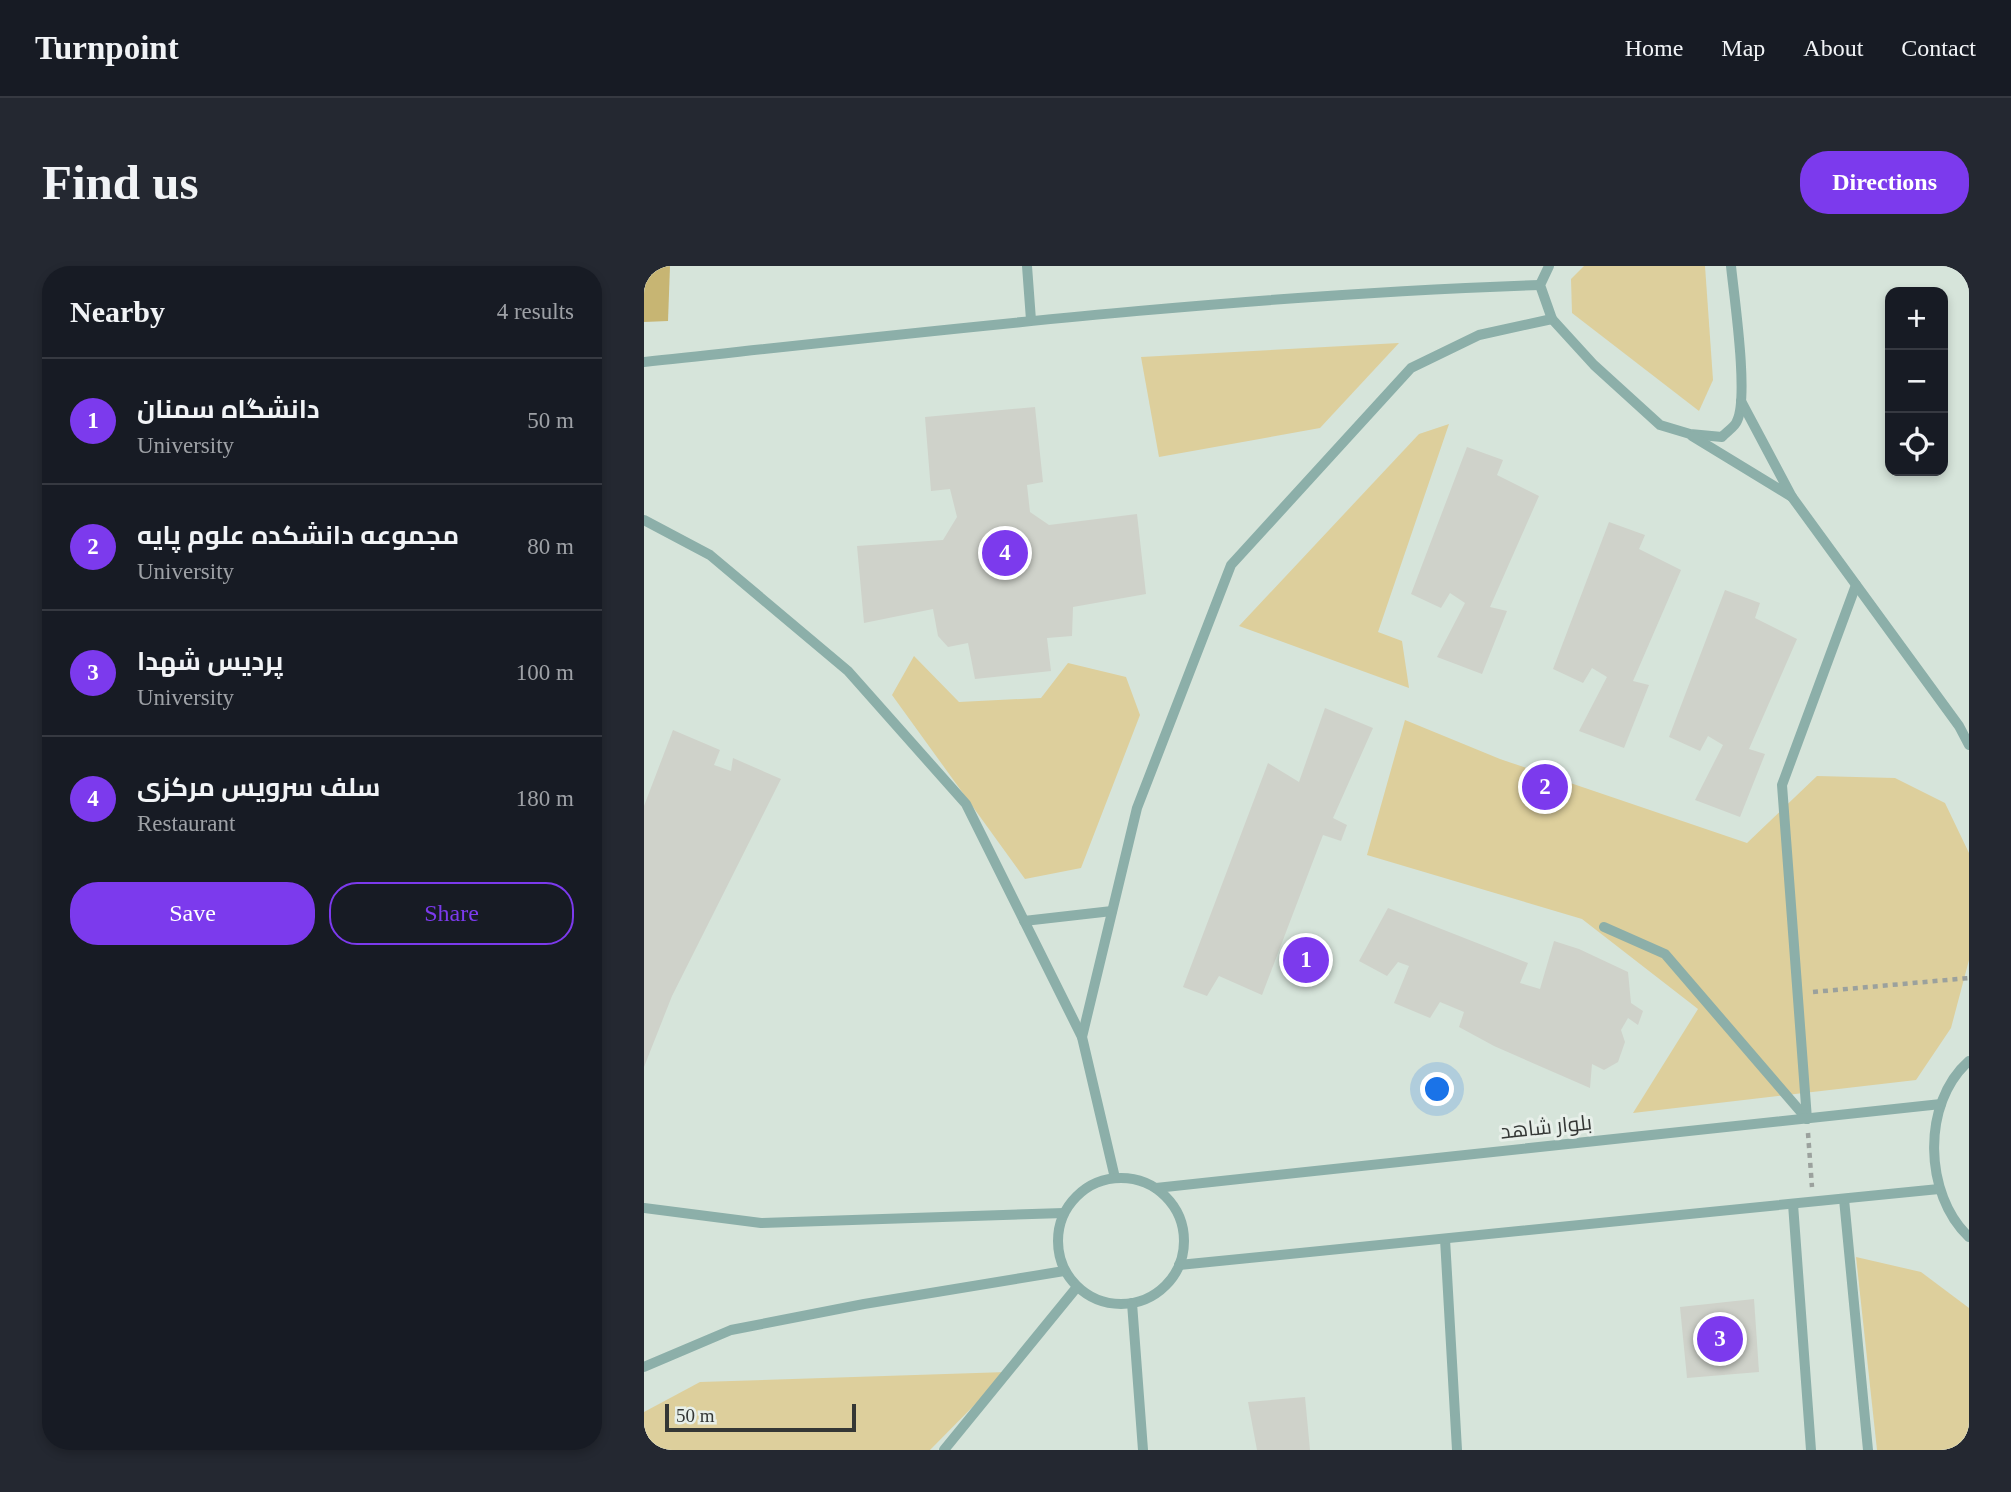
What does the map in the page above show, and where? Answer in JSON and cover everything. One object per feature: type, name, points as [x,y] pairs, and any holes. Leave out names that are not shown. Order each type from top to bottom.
[{"type":"lane","points":[[1027,266],[1031,320]]},
{"type":"lane","points":[[1549,266],[1540,285],[1552,319],[1594,365],[1660,425],[1690,434],[1721,437],[1737,422],[1741,401],[1740,346],[1731,266]]},
{"type":"lane","points":[[644,362],[1031,320],[1448,288],[1540,285]]},
{"type":"lane","points":[[1082,1037],[1137,808],[1231,565],[1411,368],[1479,335],[1552,319]]},
{"type":"lane","points":[[1741,401],[1792,497],[1959,726],[1969,745]]},
{"type":"lane","points":[[1690,434],[1792,497]]},
{"type":"lane","points":[[644,520],[710,555],[848,671],[966,804],[1082,1037],[1115,1178]]},
{"type":"lane","points":[[1807,1119],[1782,785],[1856,584]]},
{"type":"lane","points":[[1024,921],[1112,911]]},
{"type":"lane","points":[[1604,927],[1665,954],[1807,1119]]},
{"type":"lane","points":[[1969,1061],[1962,1067],[1941,1104],[1933,1147],[1939,1189],[1959,1228],[1969,1237]]},
{"type":"lane","name":"بلوار شاهد","points":[[1156,1188],[1941,1104]]},
{"type":"lane","points":[[1115,1178],[1136,1180],[1156,1188],[1172,1203],[1181,1222],[1184,1244],[1179,1265],[1168,1284],[1151,1297],[1132,1304],[1112,1304],[1093,1298],[1077,1287],[1064,1270],[1058,1252],[1058,1231],[1064,1213],[1076,1196],[1094,1184],[1115,1178]]},
{"type":"lane","points":[[1179,1265],[1939,1189]]},
{"type":"lane","points":[[1844,1199],[1868,1450]]},
{"type":"lane","points":[[1793,1204],[1811,1450]]},
{"type":"lane","points":[[644,1208],[761,1223],[1064,1213]]},
{"type":"lane","points":[[1445,1239],[1457,1450]]},
{"type":"lane","points":[[644,1367],[731,1330],[1064,1270]]},
{"type":"lane","points":[[944,1450],[1077,1287]]},
{"type":"lane","points":[[1132,1304],[1143,1450]]},
{"type":"path","points":[[1797,994],[1969,978]]},
{"type":"path","points":[[1807,1119],[1813,1202]]},
{"type":"shaded area","points":[[644,266],[1969,266],[1969,1450],[644,1450]]},
{"type":"shaded area","points":[[644,266],[670,266],[668,321],[644,322]]},
{"type":"shaded area","points":[[1584,266],[1705,266],[1713,380],[1699,411],[1572,313],[1571,279]]},
{"type":"shaded area","points":[[1399,343],[1320,428],[1159,457],[1141,357]]},
{"type":"shaded area","points":[[1449,424],[1378,632],[1402,641],[1409,688],[1239,626],[1419,434]]},
{"type":"shaded area","points":[[914,656],[959,702],[1041,698],[1068,663],[1126,677],[1140,715],[1081,868],[1025,879],[892,695]]},
{"type":"shaded area","points":[[1405,720],[1500,759],[1747,843],[1817,776],[1895,778],[1945,803],[1969,853],[1969,960],[1951,1028],[1916,1080],[1633,1113],[1698,1009],[1582,919],[1367,855]]},
{"type":"shaded area","points":[[1856,1257],[1921,1272],[1969,1308],[1969,1450],[1877,1450]]},
{"type":"shaded area","points":[[1007,1372],[930,1450],[644,1450],[644,1412],[700,1382]]},
{"type":"building","points":[[1035,407],[1043,482],[1027,485],[1030,512],[1049,525],[1137,514],[1146,594],[1073,607],[1072,636],[1047,638],[1051,671],[975,679],[968,643],[948,647],[938,636],[933,609],[864,623],[857,546],[943,540],[957,517],[950,489],[931,491],[925,417]]},
{"type":"building","points":[[1467,447],[1503,460],[1497,475],[1539,496],[1490,607],[1507,611],[1482,674],[1437,657],[1465,603],[1450,593],[1441,608],[1411,594]]},
{"type":"building","points":[[1609,522],[1645,535],[1639,549],[1681,570],[1633,681],[1649,685],[1624,748],[1579,731],[1607,677],[1592,668],[1583,683],[1553,669]]},
{"type":"building","points":[[1725,590],[1760,603],[1755,618],[1797,639],[1749,749],[1765,754],[1740,817],[1695,800],[1723,745],[1708,736],[1700,751],[1669,737]]},
{"type":"building","points":[[1325,708],[1373,728],[1333,818],[1347,825],[1341,841],[1323,835],[1262,995],[1219,976],[1207,996],[1183,987],[1268,763],[1299,782]]},
{"type":"building","points":[[673,730],[720,750],[714,765],[731,771],[733,758],[781,779],[672,996],[644,1067],[644,806]]},
{"type":"building","points":[[1388,908],[1528,963],[1520,983],[1540,989],[1554,941],[1579,949],[1628,972],[1631,1003],[1643,1011],[1638,1025],[1628,1018],[1621,1030],[1625,1042],[1618,1062],[1604,1070],[1592,1064],[1590,1088],[1494,1046],[1459,1027],[1464,1012],[1440,1002],[1430,1018],[1394,1003],[1409,966],[1398,962],[1387,976],[1359,961]]},
{"type":"building","points":[[1754,1299],[1759,1372],[1687,1378],[1680,1307]]},
{"type":"building","points":[[1305,1397],[1310,1450],[1257,1450],[1248,1402]]},
{"type":"place","name":"سلف سرویس مرکزی","points":[[1005,553]]},
{"type":"place","name":"مجموعه دانشکده علوم پایه","points":[[1545,787]]},
{"type":"place","name":"دانشگاه سمنان","points":[[1306,960]]},
{"type":"place","name":"پردیس شهدا","points":[[1720,1339]]}]
